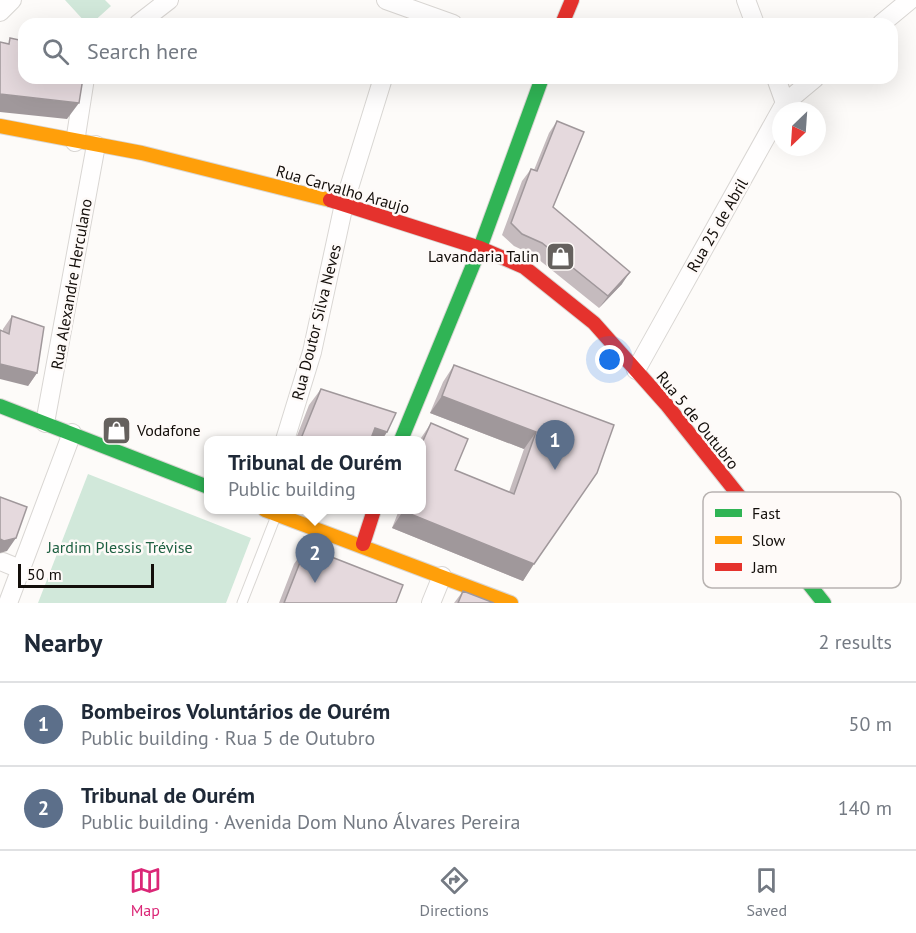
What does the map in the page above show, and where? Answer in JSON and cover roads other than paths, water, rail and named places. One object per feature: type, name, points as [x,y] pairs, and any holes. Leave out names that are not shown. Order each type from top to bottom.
[{"type":"street","points":[[0,12],[12,0]]},
{"type":"street","points":[[146,18],[169,0]]},
{"type":"street","points":[[386,0],[403,16]]},
{"type":"street","points":[[564,18],[572,0]]},
{"type":"street","points":[[746,0],[753,18]]},
{"type":"street","points":[[888,18],[910,0]]},
{"type":"street","points":[[75,142],[84,84]]},
{"type":"street","name":"Rua Doutor Silva Neves","points":[[287,436],[312,352],[344,204],[381,84]]},
{"type":"street","points":[[403,436],[480,248],[540,84]]},
{"type":"street","points":[[778,84],[785,102]]},
{"type":"street","points":[[786,102],[808,84]]},
{"type":"street","name":"Rua Carvalho Araujo","points":[[0,126],[142,153],[344,204],[480,248],[524,267],[594,323],[636,370]]},
{"type":"street","name":"Rua 25 de Abril","points":[[636,370],[772,126]]},
{"type":"street","name":"Rua Alexandre Herculano","points":[[45,423],[96,145]]},
{"type":"street","name":"Rua 5 de Outubro","points":[[636,370],[735,492]]},
{"type":"street","points":[[0,406],[204,485]]},
{"type":"street","points":[[8,603],[72,433]]},
{"type":"street","points":[[277,514],[363,544],[511,603]]},
{"type":"street","points":[[363,544],[373,514]]},
{"type":"street","points":[[3,562],[21,569]]},
{"type":"street","points":[[432,603],[442,576]]},
{"type":"street","name":"Rua 5 de Outubro","points":[[812,588],[824,603]]},
{"type":"lane","points":[[242,603],[270,514]]},
{"type":"place","name":"Lavandaria Talin","points":[[560,256]]},
{"type":"place","name":"Vodafone","points":[[116,430]]},
{"type":"place","name":"Bombeiros Voluntários de Ourém","points":[[555,470]]},
{"type":"place","name":"Tribunal de Ourém","points":[[315,583]]},
{"type":"park label","name":"Jardim Plessis Trévise","points":[[120,547]]}]
